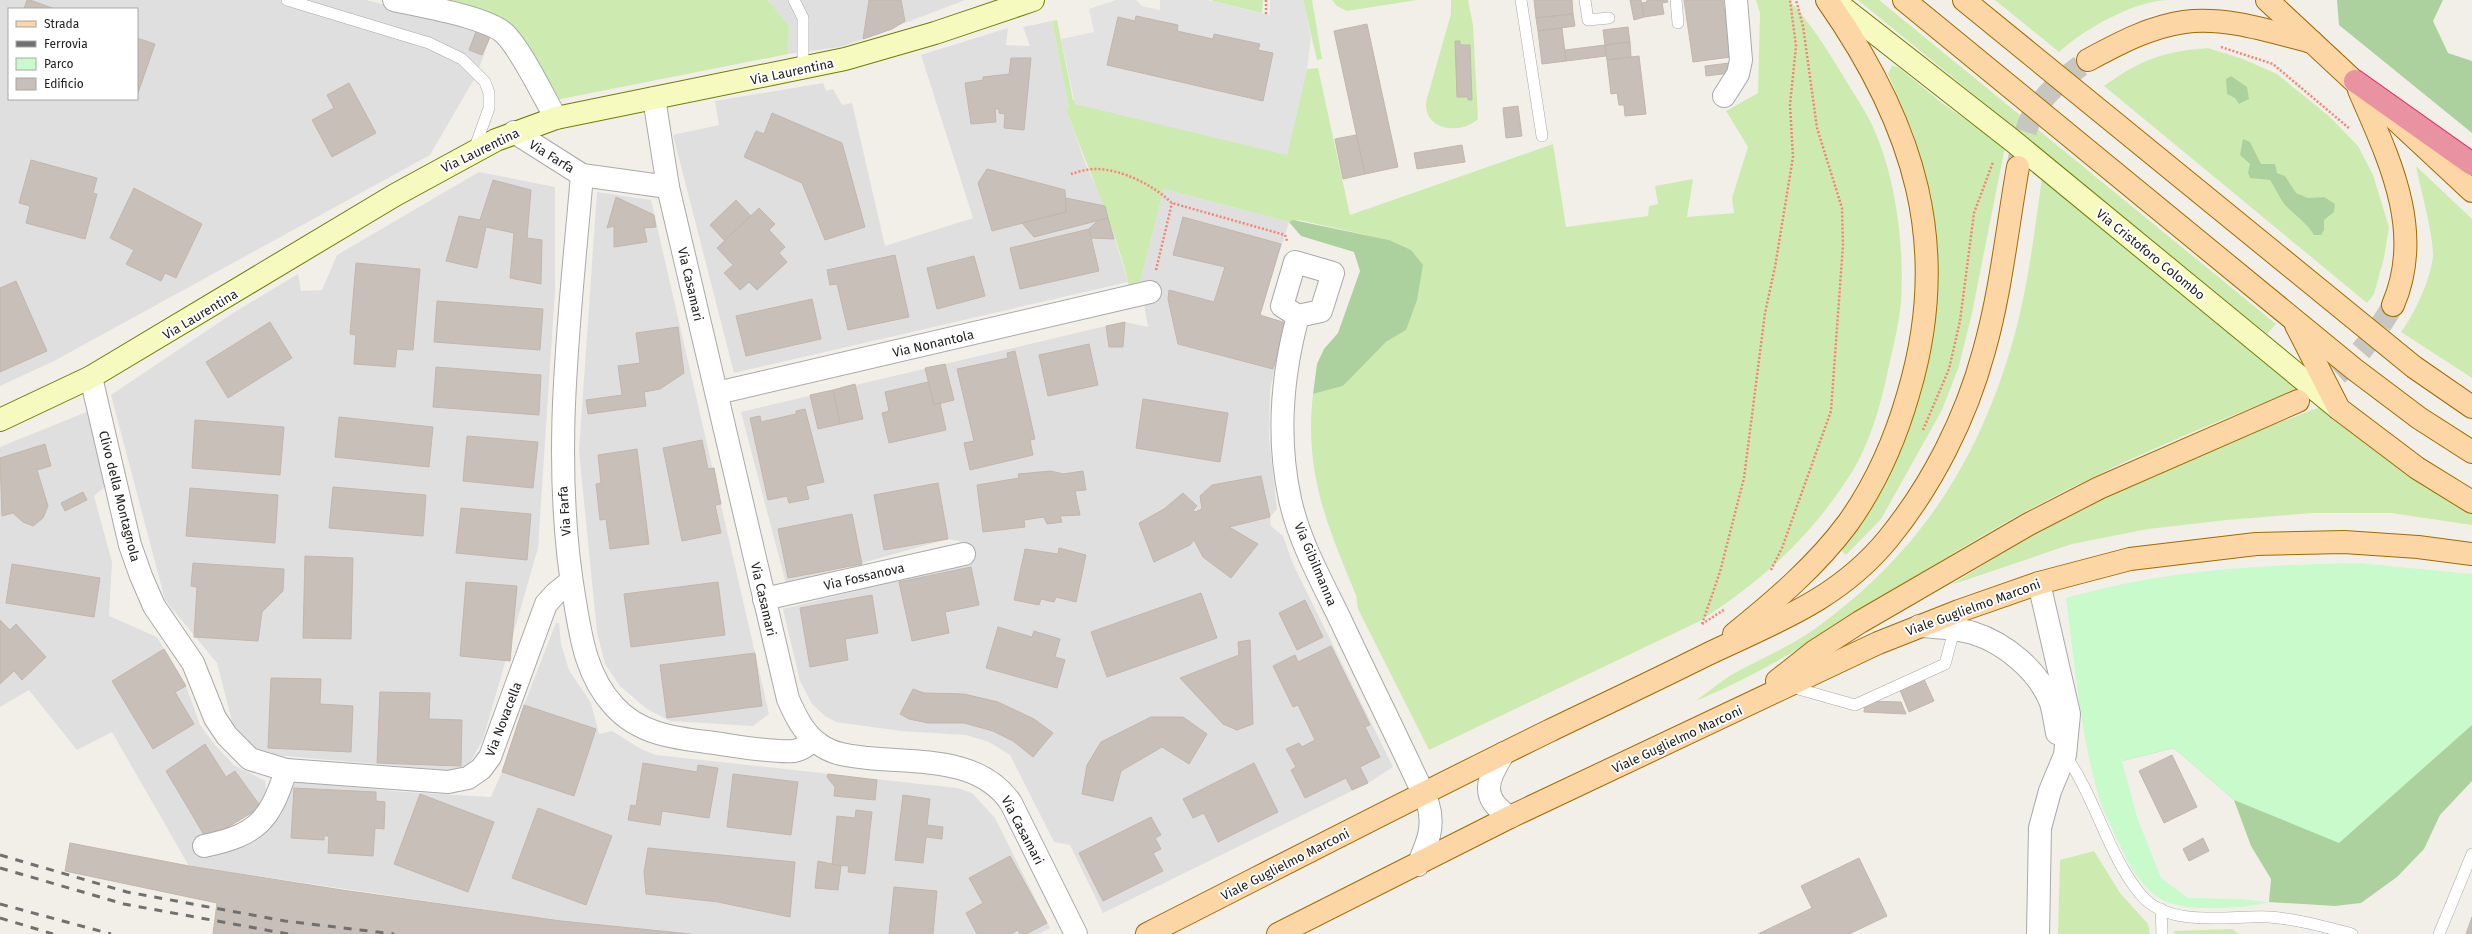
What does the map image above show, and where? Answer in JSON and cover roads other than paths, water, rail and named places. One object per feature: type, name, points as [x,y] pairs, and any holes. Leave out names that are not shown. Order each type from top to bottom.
[{"type":"highway","points":[[2355,81],[2472,164]]},
{"type":"main road","points":[[1710,653],[1783,593],[1847,523],[1870,487],[1895,434],[1918,358],[1924,323],[1927,275],[1925,241],[1917,182],[1905,143],[1887,99],[1853,37],[1827,0]]},
{"type":"main road","points":[[1904,0],[2394,400],[2472,452]]},
{"type":"main road","points":[[1964,0],[2414,367],[2472,407]]},
{"type":"main road","points":[[2267,0],[2314,42],[2472,191]]},
{"type":"main road","points":[[2088,60],[2139,34],[2185,22],[2236,25],[2314,42]]},
{"type":"main road","points":[[2355,81],[2390,166],[2405,215],[2406,250],[2403,271],[2392,305]]},
{"type":"main road","points":[[1710,653],[1790,616],[1847,582],[1874,555],[1909,510],[1946,450],[1977,376],[1995,304],[2018,167]]},
{"type":"main road","points":[[2291,315],[2339,409]]},
{"type":"main road","points":[[1743,707],[1815,651],[1919,587],[2029,524],[2105,485],[2298,401]]},
{"type":"main road","name":"Via Cristoforo Colombo","points":[[2339,409],[2417,468],[2472,502]]},
{"type":"main road","name":"Viale Guglielmo Marconi","points":[[1278,934],[1418,865],[1510,817],[1786,686],[1918,626],[1957,620],[2039,583],[2130,559],[2256,544],[2350,542],[2418,547],[2472,554]]},
{"type":"main road","name":"Viale Guglielmo Marconi","points":[[1148,934],[1504,753],[1710,653]]},
{"type":"street","points":[[394,0],[480,21],[504,33],[515,46],[556,118]]},
{"type":"street","name":"Via Laurentina","points":[[0,420],[91,377],[395,195],[474,151],[514,132],[556,118],[803,69],[935,33],[1033,0]]},
{"type":"street","points":[[1724,96],[1738,74],[1741,60],[1736,0]]},
{"type":"street","name":"Via Cristoforo Colombo","points":[[1833,0],[2013,141],[2339,409]]},
{"type":"street","name":"Via Casamari","points":[[654,98],[668,187],[788,699],[797,717],[813,740],[837,754],[964,767],[997,785],[1011,803],[1076,934]]},
{"type":"street","name":"Via Farfa","points":[[514,132],[582,175],[563,442],[563,492],[571,581],[583,647],[595,679],[614,707],[632,720],[664,736],[736,746],[794,751],[807,746],[813,740]]},
{"type":"street","points":[[582,175],[668,187]]},
{"type":"street","points":[[1294,262],[1333,273],[1321,311],[1298,316],[1282,306],[1294,262]]},
{"type":"street","name":"Via Nonantola","points":[[717,393],[1150,292]]},
{"type":"street","name":"Via Gibilmanna","points":[[1298,316],[1290,345],[1283,414],[1284,455],[1290,499],[1310,558],[1423,794]]},
{"type":"street","name":"Clivo della Montagnola","points":[[91,377],[130,545],[154,606],[193,663],[215,718],[227,736],[250,759],[286,770]]},
{"type":"street","name":"Via Fossanova","points":[[764,599],[964,554]]},
{"type":"street","name":"Via Novacella","points":[[286,770],[448,782],[468,778],[481,770],[490,757],[546,604],[556,593],[571,581]]},
{"type":"street","points":[[2038,934],[2040,828],[2050,791],[2064,755],[2068,714],[2039,583]]},
{"type":"street","points":[[1957,620],[1988,638],[2032,673],[2050,702],[2064,755]]},
{"type":"street","points":[[1504,753],[1492,772],[1488,787],[1494,804],[1510,817]]},
{"type":"street","points":[[204,846],[232,839],[257,827],[271,810],[286,770]]},
{"type":"street","points":[[1418,865],[1431,828],[1431,814],[1423,794]]},
{"type":"lane","points":[[287,0],[430,43],[462,59],[485,82],[488,93],[489,108],[474,151]]},
{"type":"lane","points":[[794,0],[803,18],[803,69]]},
{"type":"lane","points":[[1521,0],[1542,136]]},
{"type":"lane","points":[[1585,0],[1588,20],[1609,18]]},
{"type":"lane","points":[[1676,0],[1678,23]]},
{"type":"lane","points":[[1786,686],[1855,705],[1945,664],[1957,620]]},
{"type":"lane","points":[[2064,755],[2080,777],[2123,867],[2142,896],[2161,910],[2188,917],[2268,917],[2306,923],[2352,934]]},
{"type":"lane","points":[[2440,934],[2472,854]]},
{"type":"lane","points":[[2161,910],[2162,934]]},
{"type":"tunnel","points":[[2018,164],[2027,129],[2040,103],[2060,82],[2088,60]]},
{"type":"tunnel","points":[[2311,394],[2336,376],[2358,355],[2377,331],[2393,305]]},
{"type":"railway","points":[[0,855],[127,892],[285,921],[394,934]]},
{"type":"railway","points":[[0,868],[124,904],[288,934]]},
{"type":"railway","points":[[0,904],[111,934]]},
{"type":"railway","points":[[0,918],[53,934]]}]
